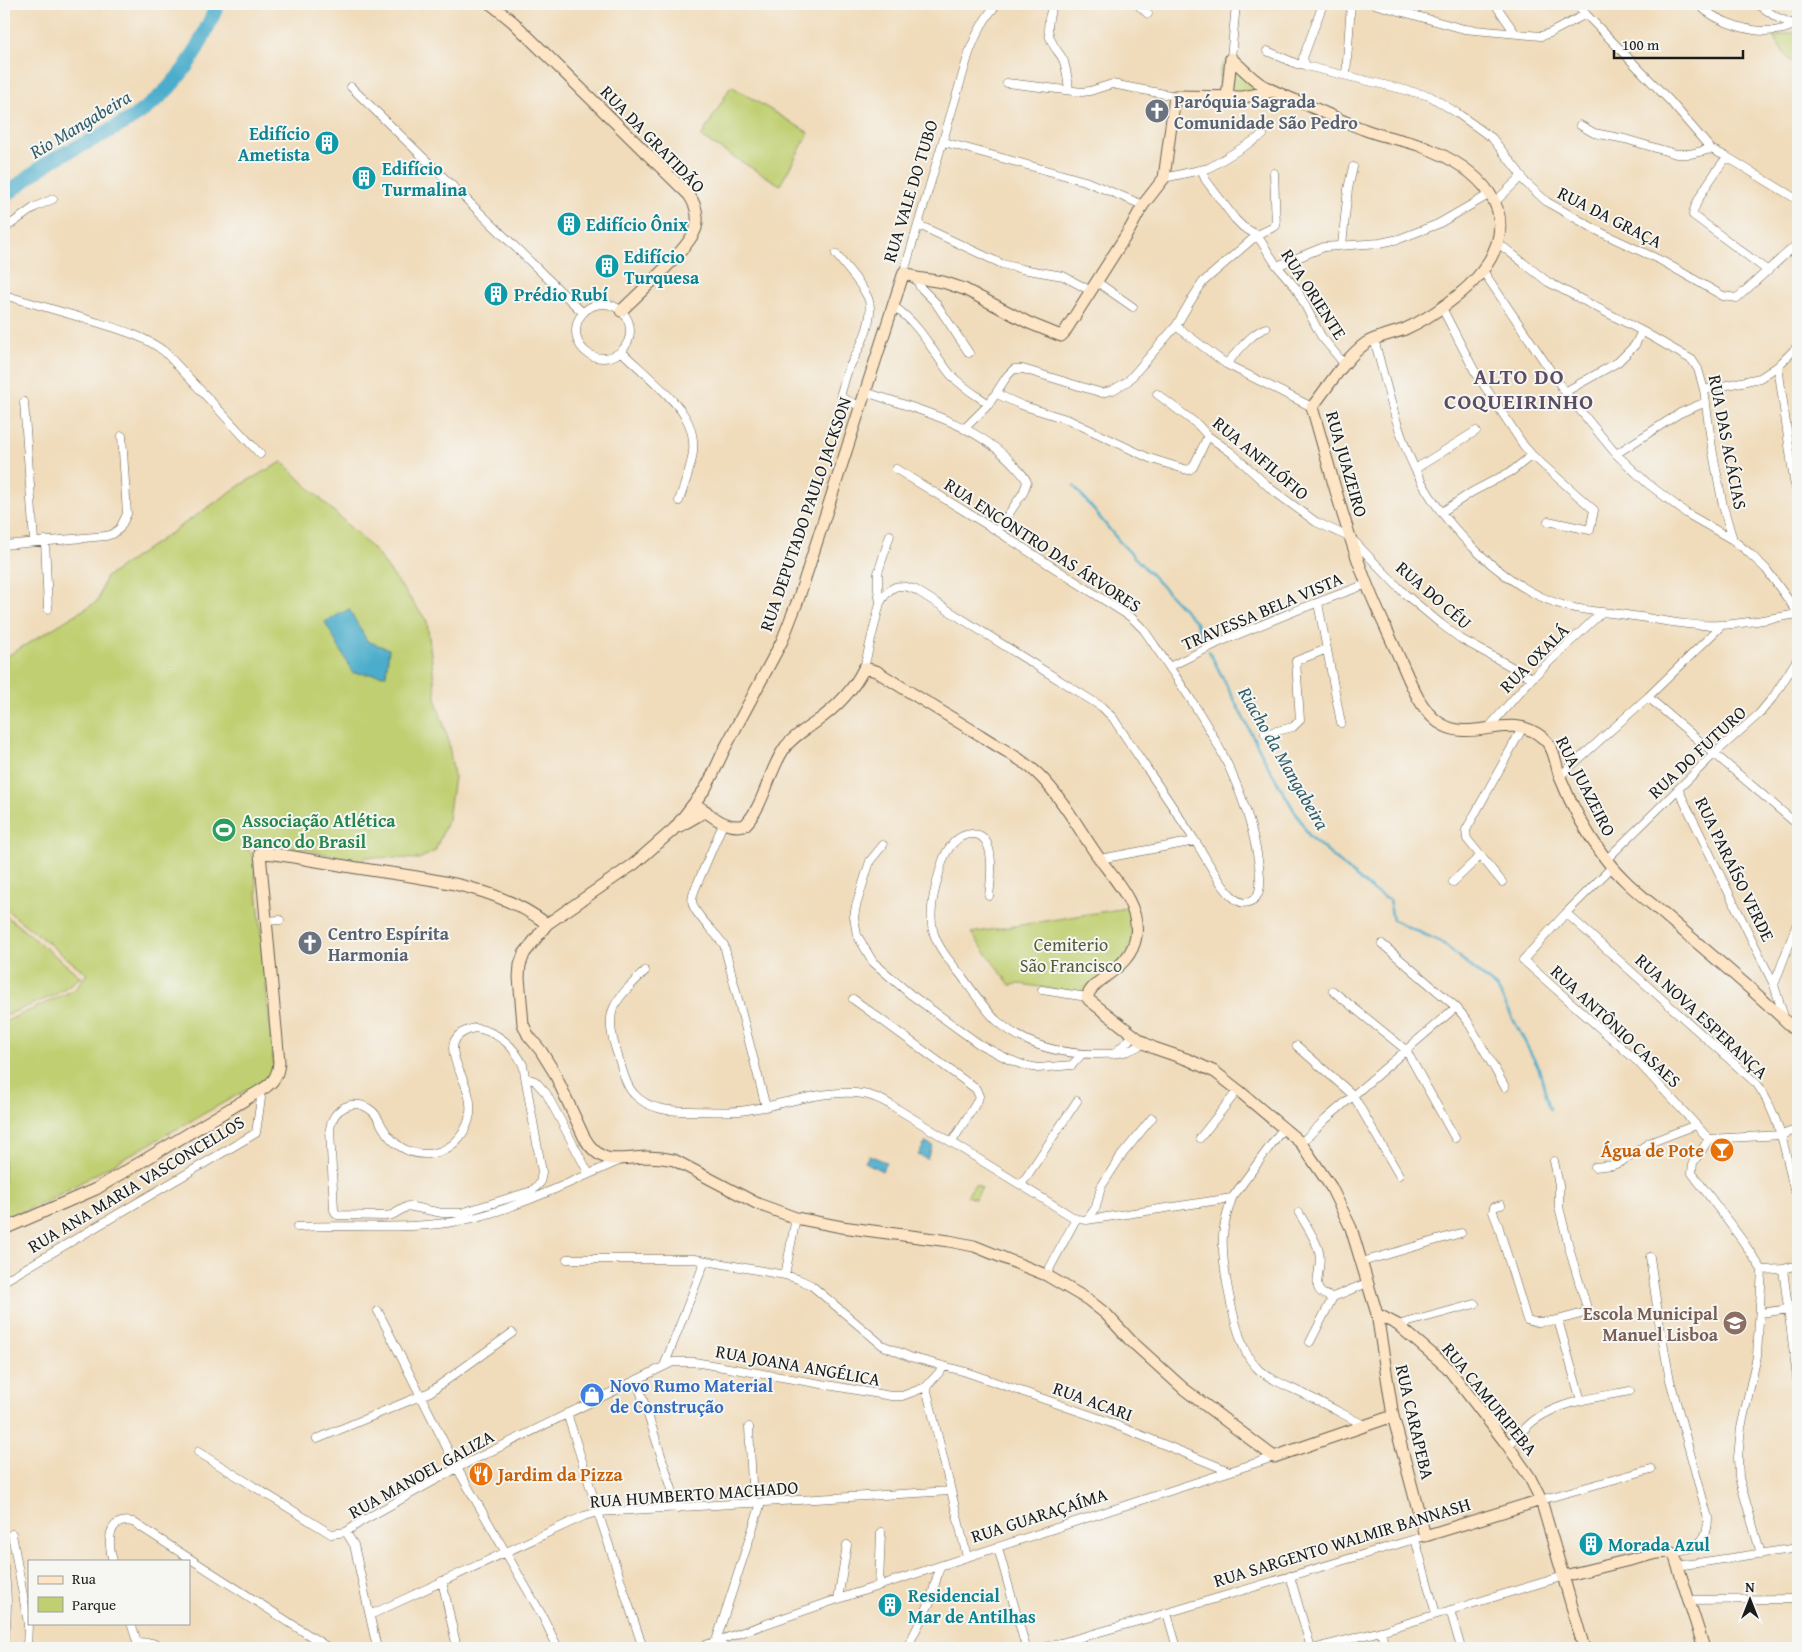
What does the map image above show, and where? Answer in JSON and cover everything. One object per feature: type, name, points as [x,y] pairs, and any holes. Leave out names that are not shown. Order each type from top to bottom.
[{"type":"main road","name":"RUA DA GRATIDÃO","points":[[491,4],[513,22],[689,195],[693,202],[696,210],[697,226],[690,240],[622,311]]},
{"type":"main road","name":"RUA DA GRATIDÃO","points":[[501,4],[513,22]]},
{"type":"main road","points":[[1231,58],[1250,76],[1274,91],[1366,130],[1434,151],[1465,168],[1493,198],[1499,212],[1498,243],[1483,271],[1442,308],[1409,327],[1374,339],[1360,349],[1312,407]]},
{"type":"main road","points":[[1227,97],[1231,58]]},
{"type":"main road","points":[[904,272],[916,278],[943,282],[964,289],[1055,335],[1061,336],[1130,229],[1143,205],[1164,178],[1175,96],[1257,96],[1274,91]]},
{"type":"main road","name":"RUA VALE DO TUBO","points":[[865,392],[904,272]]},
{"type":"main road","name":"RUA DEPUTADO PAULO JACKSON","points":[[621,1160],[609,1160],[602,1157],[588,1145],[554,1072],[528,1035],[523,1024],[519,977],[520,965],[524,954],[547,924],[634,864],[674,829],[705,789],[772,660],[790,621],[865,392]]},
{"type":"main road","name":"RUA JUAZEIRO","points":[[1312,407],[1366,584],[1414,690],[1426,710],[1438,722],[1462,731],[1513,725],[1523,726],[1533,731],[1550,745],[1560,776],[1578,815],[1609,863],[1636,889],[1785,1019],[1798,1033]]},
{"type":"main road","points":[[694,803],[723,824],[738,826],[745,824],[759,804],[778,758],[788,744],[835,708],[853,688],[864,668],[871,669],[884,676],[1030,767],[1054,791],[1124,892],[1135,916],[1136,939],[1126,959],[1091,989],[1087,997],[1093,1004],[1144,1043],[1154,1048],[1192,1056],[1238,1090],[1301,1143],[1331,1187],[1351,1228],[1362,1262],[1366,1283],[1377,1314]]},
{"type":"main road","name":"RUA DEPUTADO PAULO JACKSON","points":[[674,829],[706,811]]},
{"type":"main road","points":[[4,1229],[96,1189],[259,1095],[276,1077],[279,1070],[260,853],[455,883],[495,896],[526,909],[547,924]]},
{"type":"main road","points":[[621,1160],[646,1157],[674,1160],[758,1204],[796,1218],[842,1227],[974,1246],[1046,1276],[1087,1300],[1106,1314],[1130,1340],[1184,1389],[1274,1457]]},
{"type":"main road","name":"RUA CAMURIPEBA","points":[[1377,1314],[1398,1325],[1447,1367],[1529,1476],[1541,1500],[1584,1648]]},
{"type":"main road","name":"RUA CARAPEBA","points":[[1377,1314],[1393,1416],[1420,1538]]},
{"type":"main road","name":"RUA GUARAÇAÍMA","points":[[1274,1457],[1393,1416]]},
{"type":"main road","name":"RUA SARGENTO WALMIR BANNASH","points":[[1420,1538],[1541,1500]]},
{"type":"main road","points":[[1564,1576],[1669,1552],[1676,1560],[1704,1648]]},
{"type":"street","name":"RUA VALE DO TUBO","points":[[904,272],[970,53],[977,33],[988,14],[997,4]]},
{"type":"street","points":[[1137,4],[1148,14]]},
{"type":"street","points":[[1231,58],[1236,4]]},
{"type":"street","points":[[1304,61],[1323,4]]},
{"type":"street","points":[[1346,75],[1351,4]]},
{"type":"street","points":[[1374,4],[1464,29],[1546,35],[1586,14]]},
{"type":"street","points":[[1495,4],[1515,33]]},
{"type":"street","points":[[1576,4],[1670,101],[1711,149],[1798,200]]},
{"type":"street","points":[[1698,4],[1722,21],[1743,27],[1768,31],[1783,30],[1797,24]]},
{"type":"street","points":[[1758,4],[1776,17],[1797,24]]},
{"type":"street","points":[[1052,8],[1049,15],[1048,33],[1051,42],[1061,54],[1065,64],[1069,90]]},
{"type":"street","name":"RUA DA GRAÇA","points":[[1267,51],[1297,64],[1304,61],[1306,66],[1430,96],[1492,138],[1525,182],[1547,202],[1602,233],[1662,261],[1723,296],[1737,298],[1798,243]]},
{"type":"street","points":[[1007,83],[1090,91],[1112,84],[1175,96]]},
{"type":"street","points":[[351,87],[583,312]]},
{"type":"street","points":[[1580,125],[1594,134],[1625,139],[1676,154],[1690,154],[1711,149]]},
{"type":"street","points":[[1164,178],[1202,170],[1216,164],[1263,135]]},
{"type":"street","points":[[944,142],[1076,178],[1143,205]]},
{"type":"street","points":[[1727,157],[1695,207],[1693,215],[1768,271]]},
{"type":"street","points":[[1342,245],[1348,188],[1354,167]]},
{"type":"street","name":"RUA ORIENTE","points":[[1202,170],[1205,179],[1235,219],[1243,227],[1257,235],[1277,266],[1296,288],[1321,336],[1345,365]]},
{"type":"street","points":[[964,429],[989,404],[1007,376],[1017,368],[1102,393],[1113,390],[1128,381],[1176,326],[1204,282],[1257,235],[1276,226],[1274,173]]},
{"type":"street","points":[[1277,266],[1324,247],[1380,243],[1399,239],[1438,224],[1493,198],[1522,176]]},
{"type":"street","points":[[4,229],[35,207],[53,199]]},
{"type":"street","points":[[919,225],[1002,264],[1022,270],[1063,276],[1094,286],[1133,307]]},
{"type":"street","name":"RUA DAS ACÁCIAS","points":[[1498,243],[1548,282],[1642,331],[1692,360],[1698,369],[1704,390],[1723,506],[1733,540]]},
{"type":"street","points":[[836,254],[861,286],[868,299],[871,312],[858,353],[851,363],[841,394],[845,400],[860,406]]},
{"type":"street","points":[[1374,339],[1394,413],[1415,469],[1442,512],[1466,542],[1515,581],[1558,604],[1695,626],[1722,625],[1798,613],[1766,569],[1748,552],[1733,540],[1686,513],[1648,483],[1616,454],[1565,392],[1483,271]]},
{"type":"street","points":[[916,278],[920,287],[935,302],[969,353]]},
{"type":"street","points":[[4,295],[121,330],[156,345],[165,352],[260,454]]},
{"type":"street","points":[[602,304],[609,304],[622,311],[630,327],[630,336],[627,344],[621,351],[613,356],[595,357],[587,353],[580,346],[576,329],[578,320],[583,312],[588,308],[602,304]]},
{"type":"street","points":[[893,306],[910,319],[920,330],[953,376],[968,390],[989,404]]},
{"type":"street","points":[[1442,308],[1474,370],[1524,446],[1594,510],[1590,530],[1548,521]]},
{"type":"street","points":[[1176,326],[1226,364],[1312,407]]},
{"type":"street","points":[[1226,364],[1249,340],[1266,328]]},
{"type":"street","points":[[1565,392],[1618,362],[1635,345],[1642,331]]},
{"type":"street","points":[[1704,390],[1760,378],[1778,366],[1798,346]]},
{"type":"street","points":[[621,351],[667,395],[682,412],[692,431],[693,453],[679,501]]},
{"type":"street","points":[[1778,366],[1794,481],[1798,495]]},
{"type":"street","points":[[865,392],[938,417],[964,429],[992,445],[1010,460],[1027,482],[1023,493],[997,531]]},
{"type":"street","points":[[997,394],[1069,420],[1149,458],[1189,470],[1193,467],[1208,436]]},
{"type":"street","name":"RUA ANFILÓFIO","points":[[1157,394],[1232,453],[1271,489],[1316,522],[1351,538]]},
{"type":"street","points":[[24,402],[34,541]]},
{"type":"street","points":[[1616,454],[1680,413],[1706,402]]},
{"type":"street","points":[[1415,469],[1476,431]]},
{"type":"street","points":[[4,545],[106,536],[113,534],[120,528],[127,514],[122,436]]},
{"type":"street","points":[[1442,512],[1472,492],[1512,471],[1532,455]]},
{"type":"street","name":"RUA ENCONTRO DAS ÁRVORES","points":[[880,603],[888,590],[894,587],[901,586],[916,590],[1102,707],[1112,718],[1229,894],[1244,904],[1255,900],[1259,894],[1261,880],[1256,847],[1248,816],[1232,771],[1217,741],[1138,623],[997,531],[896,469]]},
{"type":"street","points":[[1309,527],[1316,522]]},
{"type":"street","points":[[864,668],[880,603],[878,573],[890,535]]},
{"type":"street","name":"RUA DO CÉU","points":[[1351,538],[1405,594],[1441,624],[1461,639],[1532,678]]},
{"type":"street","points":[[45,540],[48,609]]},
{"type":"street","name":"TRAVESSA BELA VISTA","points":[[1169,667],[1231,638],[1366,584]]},
{"type":"street","points":[[1318,603],[1341,723]]},
{"type":"street","name":"RUA OXALÁ","points":[[1489,727],[1532,678],[1602,612]]},
{"type":"street","points":[[1560,776],[1648,697],[1722,625]]},
{"type":"street","points":[[1265,734],[1293,727],[1300,720],[1296,660],[1327,650]]},
{"type":"street","name":"RUA DO FUTURO","points":[[1523,960],[1678,789],[1759,714],[1774,696],[1798,658]]},
{"type":"street","points":[[1648,697],[1798,824]]},
{"type":"street","points":[[1502,882],[1467,839],[1466,830],[1523,726]]},
{"type":"street","name":"RUA PARAÍSO VERDE","points":[[1678,789],[1774,984],[1785,1019]]},
{"type":"street","points":[[723,824],[692,896],[693,905],[724,944],[766,1107]]},
{"type":"street","points":[[989,896],[992,876],[986,840],[980,835],[968,834],[954,843],[948,850],[939,875],[932,921],[937,941],[984,1006],[996,1019],[1008,1029],[1034,1044],[1056,1050],[1082,1054],[1114,1054],[1131,1051],[1144,1043]]},
{"type":"street","points":[[1100,860],[1195,841]]},
{"type":"street","points":[[883,845],[870,861],[854,917],[857,935],[873,962],[910,994],[979,1044],[1008,1059],[1038,1068],[1054,1068],[1072,1065],[1082,1054]]},
{"type":"street","points":[[1453,882],[1480,856]]},
{"type":"street","name":"RUA NOVA ESPERANÇA","points":[[1566,913],[1757,1084],[1765,1095],[1782,1135],[1794,1190]]},
{"type":"street","points":[[266,922],[280,920]]},
{"type":"street","points":[[1774,984],[1798,921]]},
{"type":"street","points":[[1382,944],[1456,1007],[1467,1020],[1505,1088]]},
{"type":"street","name":"RUA ANTÔNIO CASAES","points":[[1523,960],[1638,1062],[1709,1139]]},
{"type":"street","points":[[645,971],[616,1002],[611,1012],[610,1023],[611,1036],[632,1092],[651,1107],[665,1110],[738,1111],[834,1094],[863,1094],[879,1098],[891,1105],[1076,1219],[1087,1220],[1232,1198]]},
{"type":"street","points":[[1042,990],[1087,997]]},
{"type":"street","points":[[1333,991],[1406,1050],[1454,1138]]},
{"type":"street","points":[[853,999],[978,1092],[978,1100],[952,1142]]},
{"type":"street","points":[[1301,1143],[1353,1095],[1456,1007]]},
{"type":"street","points":[[475,1028],[494,1033],[518,1054],[526,1078],[542,1172],[540,1184],[537,1188],[520,1196],[462,1213],[442,1213],[408,1206],[392,1215],[384,1216],[340,1216],[335,1213],[330,1129],[335,1113],[342,1108],[357,1104],[364,1106],[377,1116],[390,1138],[398,1146],[409,1152],[422,1154],[436,1153],[458,1141],[465,1130],[469,1117],[468,1093],[453,1056],[455,1040],[460,1034],[475,1028]]},
{"type":"street","points":[[1114,1054],[1134,1035]]},
{"type":"street","points":[[1297,1046],[1353,1095],[1399,1175]]},
{"type":"street","points":[[526,1078],[535,1081],[546,1093],[589,1174]]},
{"type":"street","points":[[1200,1138],[1238,1090]]},
{"type":"street","name":"RUA ANA MARIA VASCONCELLOS","points":[[4,1281],[256,1133],[259,1095]]},
{"type":"street","points":[[1021,1185],[1077,1100]]},
{"type":"street","points":[[1087,1220],[1096,1207],[1101,1187],[1121,1156],[1152,1118]]},
{"type":"street","points":[[1595,1167],[1614,1165],[1649,1143],[1696,1125]]},
{"type":"street","points":[[1284,1127],[1232,1198],[1227,1213],[1223,1234],[1224,1262],[1232,1305],[1244,1348],[1250,1361],[1277,1381],[1364,1425]]},
{"type":"street","points":[[1760,1554],[1739,1478],[1738,1457],[1741,1428],[1756,1368],[1762,1270],[1692,1173],[1693,1164],[1709,1139],[1782,1135],[1798,1129]]},
{"type":"street","points":[[297,1227],[328,1225],[416,1226],[464,1220],[510,1206],[621,1160]]},
{"type":"street","points":[[1500,1205],[1493,1209],[1527,1320],[1533,1322],[1558,1320],[1584,1313],[1587,1308],[1559,1207],[1559,1185],[1554,1161]]},
{"type":"street","points":[[1299,1213],[1320,1255],[1318,1290],[1324,1296],[1333,1298],[1366,1283]]},
{"type":"street","points":[[785,1275],[796,1218]]},
{"type":"street","points":[[1046,1276],[1076,1219]]},
{"type":"street","points":[[1362,1262],[1461,1234]]},
{"type":"street","points":[[1650,1257],[1670,1380],[1708,1518],[1708,1532],[1700,1543],[1676,1560]]},
{"type":"street","name":"RUA ACARI","points":[[567,1259],[689,1259],[785,1275],[798,1279],[811,1285],[882,1345],[910,1357],[975,1375],[1101,1419],[1229,1471]]},
{"type":"street","points":[[664,1366],[705,1261]]},
{"type":"street","points":[[1762,1270],[1782,1269],[1798,1265]]},
{"type":"street","points":[[1782,1269],[1798,1385]]},
{"type":"street","points":[[1310,1342],[1333,1298]]},
{"type":"street","points":[[1398,1325],[1475,1304]]},
{"type":"street","points":[[1760,1313],[1789,1309]]},
{"type":"street","points":[[378,1311],[457,1468],[543,1617],[558,1648]]},
{"type":"street","points":[[1558,1320],[1581,1401]]},
{"type":"street","points":[[317,1439],[420,1396],[438,1386],[512,1333]]},
{"type":"street","name":"RUA JOANA ANGÉLICA","points":[[664,1366],[673,1362],[694,1362],[891,1396],[902,1396],[926,1387]]},
{"type":"street","name":"RUA MANOEL GALIZA","points":[[198,1452],[330,1534],[346,1532],[362,1521],[457,1468],[567,1413],[637,1381],[664,1366]]},
{"type":"street","points":[[944,1367],[926,1387],[967,1557]]},
{"type":"street","points":[[637,1381],[678,1508]]},
{"type":"street","points":[[1508,1446],[1535,1420],[1555,1409],[1581,1401],[1630,1391]]},
{"type":"street","points":[[567,1413],[643,1648]]},
{"type":"street","points":[[749,1426],[753,1503]]},
{"type":"street","name":"RUA GUARAÇAÍMA","points":[[697,1648],[714,1645],[838,1598],[998,1548],[1274,1457]]},
{"type":"street","name":"RUA SARGENTO WALMIR BANNASH","points":[[1541,1500],[1651,1469]]},
{"type":"street","name":"RUA HUMBERTO MACHADO","points":[[370,1615],[584,1516],[598,1512],[951,1491]]},
{"type":"street","points":[[727,1648],[714,1645],[761,1503]]},
{"type":"street","points":[[113,1560],[108,1540],[111,1532],[120,1522],[133,1522],[329,1648]]},
{"type":"street","points":[[346,1532],[354,1545],[377,1648]]},
{"type":"street","points":[[879,1586],[881,1532]]},
{"type":"street","points":[[12,1534],[28,1623],[27,1648]]},
{"type":"street","name":"RUA SARGENTO WALMIR BANNASH","points":[[1043,1648],[1420,1538]]},
{"type":"street","name":"RUA CARAPEBA","points":[[1420,1538],[1436,1614]]},
{"type":"street","points":[[838,1598],[847,1545]]},
{"type":"street","points":[[998,1548],[1026,1648]]},
{"type":"street","points":[[1676,1560],[1760,1554],[1798,1548]]},
{"type":"street","points":[[4,1566],[8,1596],[4,1643]]},
{"type":"street","points":[[907,1648],[930,1602],[940,1566]]},
{"type":"street","points":[[1290,1576],[1311,1648]]},
{"type":"street","points":[[1316,1648],[1381,1631],[1564,1576]]},
{"type":"street","points":[[442,1581],[457,1648]]},
{"type":"street","points":[[1689,1600],[1798,1599]]},
{"type":"street","points":[[1450,1610],[1461,1648]]},
{"type":"street","points":[[1167,1613],[1176,1648]]},
{"type":"street","points":[[131,1624],[138,1645],[152,1643],[165,1648]]},
{"type":"street","points":[[1381,1631],[1385,1648]]},
{"type":"green space","points":[[1798,30],[1798,67],[1796,70],[1773,37]]},
{"type":"green space","points":[[1227,60],[1270,89],[1272,100],[1220,105],[1220,69]]},
{"type":"green space","points":[[731,86],[809,133],[780,185],[701,137]]},
{"type":"green space","name":"Associação Atlética Banco do Brasil","points":[[282,462],[375,551],[427,621],[437,704],[448,739],[454,777],[448,819],[435,851],[419,859],[367,857],[361,862],[268,841],[246,845],[254,859],[274,1068],[266,1079],[44,1203],[4,1219],[4,1022],[74,990],[87,974],[4,908],[4,658],[98,601],[105,578],[245,482]]},
{"type":"green space","name":"Cemiterio São Francisco","points":[[1126,908],[1133,931],[1129,950],[1105,975],[1080,993],[1020,984],[1010,985],[971,933]]},
{"type":"green space","points":[[4,914],[81,977],[55,995],[4,1016]]},
{"type":"green space","points":[[975,1184],[982,1188],[975,1199],[967,1196]]},
{"type":"water","points":[[349,609],[367,641],[389,649],[386,675],[353,673],[325,622]]},
{"type":"water","points":[[926,1142],[933,1146],[927,1159],[918,1155]]},
{"type":"water","points":[[869,1155],[886,1162],[882,1171],[865,1162]]},
{"type":"waterway","name":"Rio Mangabeira","points":[[4,196],[49,162],[137,115],[165,92],[190,60],[218,4]]},
{"type":"waterway","name":"Riacho da Mangabeira","points":[[1074,486],[1119,541],[1195,621],[1205,644]]},
{"type":"waterway","name":"Riacho da Mangabeira","points":[[1209,651],[1269,768],[1310,837],[1372,890],[1389,900],[1393,920],[1441,942],[1497,988],[1539,1069],[1550,1109]]},
{"type":"place","name":"Paróquia Sagrada Comunidade São Pedro","points":[[1157,111]]},
{"type":"place","name":"Edifício Ametista","points":[[327,143]]},
{"type":"place","name":"Edifício Turmalina","points":[[364,178]]},
{"type":"place","name":"Edifício Ônix","points":[[569,224]]},
{"type":"place","name":"Edifício Turquesa","points":[[607,266]]},
{"type":"place","name":"Prédio Rubí","points":[[496,294]]},
{"type":"place","name":"Associação Atlética Banco do Brasil","points":[[224,830]]},
{"type":"place","name":"Centro Espírita Harmonia","points":[[310,943]]},
{"type":"place","name":"Água de Pote","points":[[1722,1150]]},
{"type":"place","name":"Escola Municipal Manuel Lisboa","points":[[1735,1323]]},
{"type":"place","name":"Novo Rumo Material de Construção","points":[[592,1395]]},
{"type":"place","name":"Jardim da Pizza","points":[[481,1474]]},
{"type":"place","name":"Morada Azul","points":[[1591,1544]]},
{"type":"place","name":"Residencial Mar de Antilhas","points":[[890,1605]]},
{"type":"district","name":"ALTO DO COQUEIRINHO","points":[[1519,388]]}]
